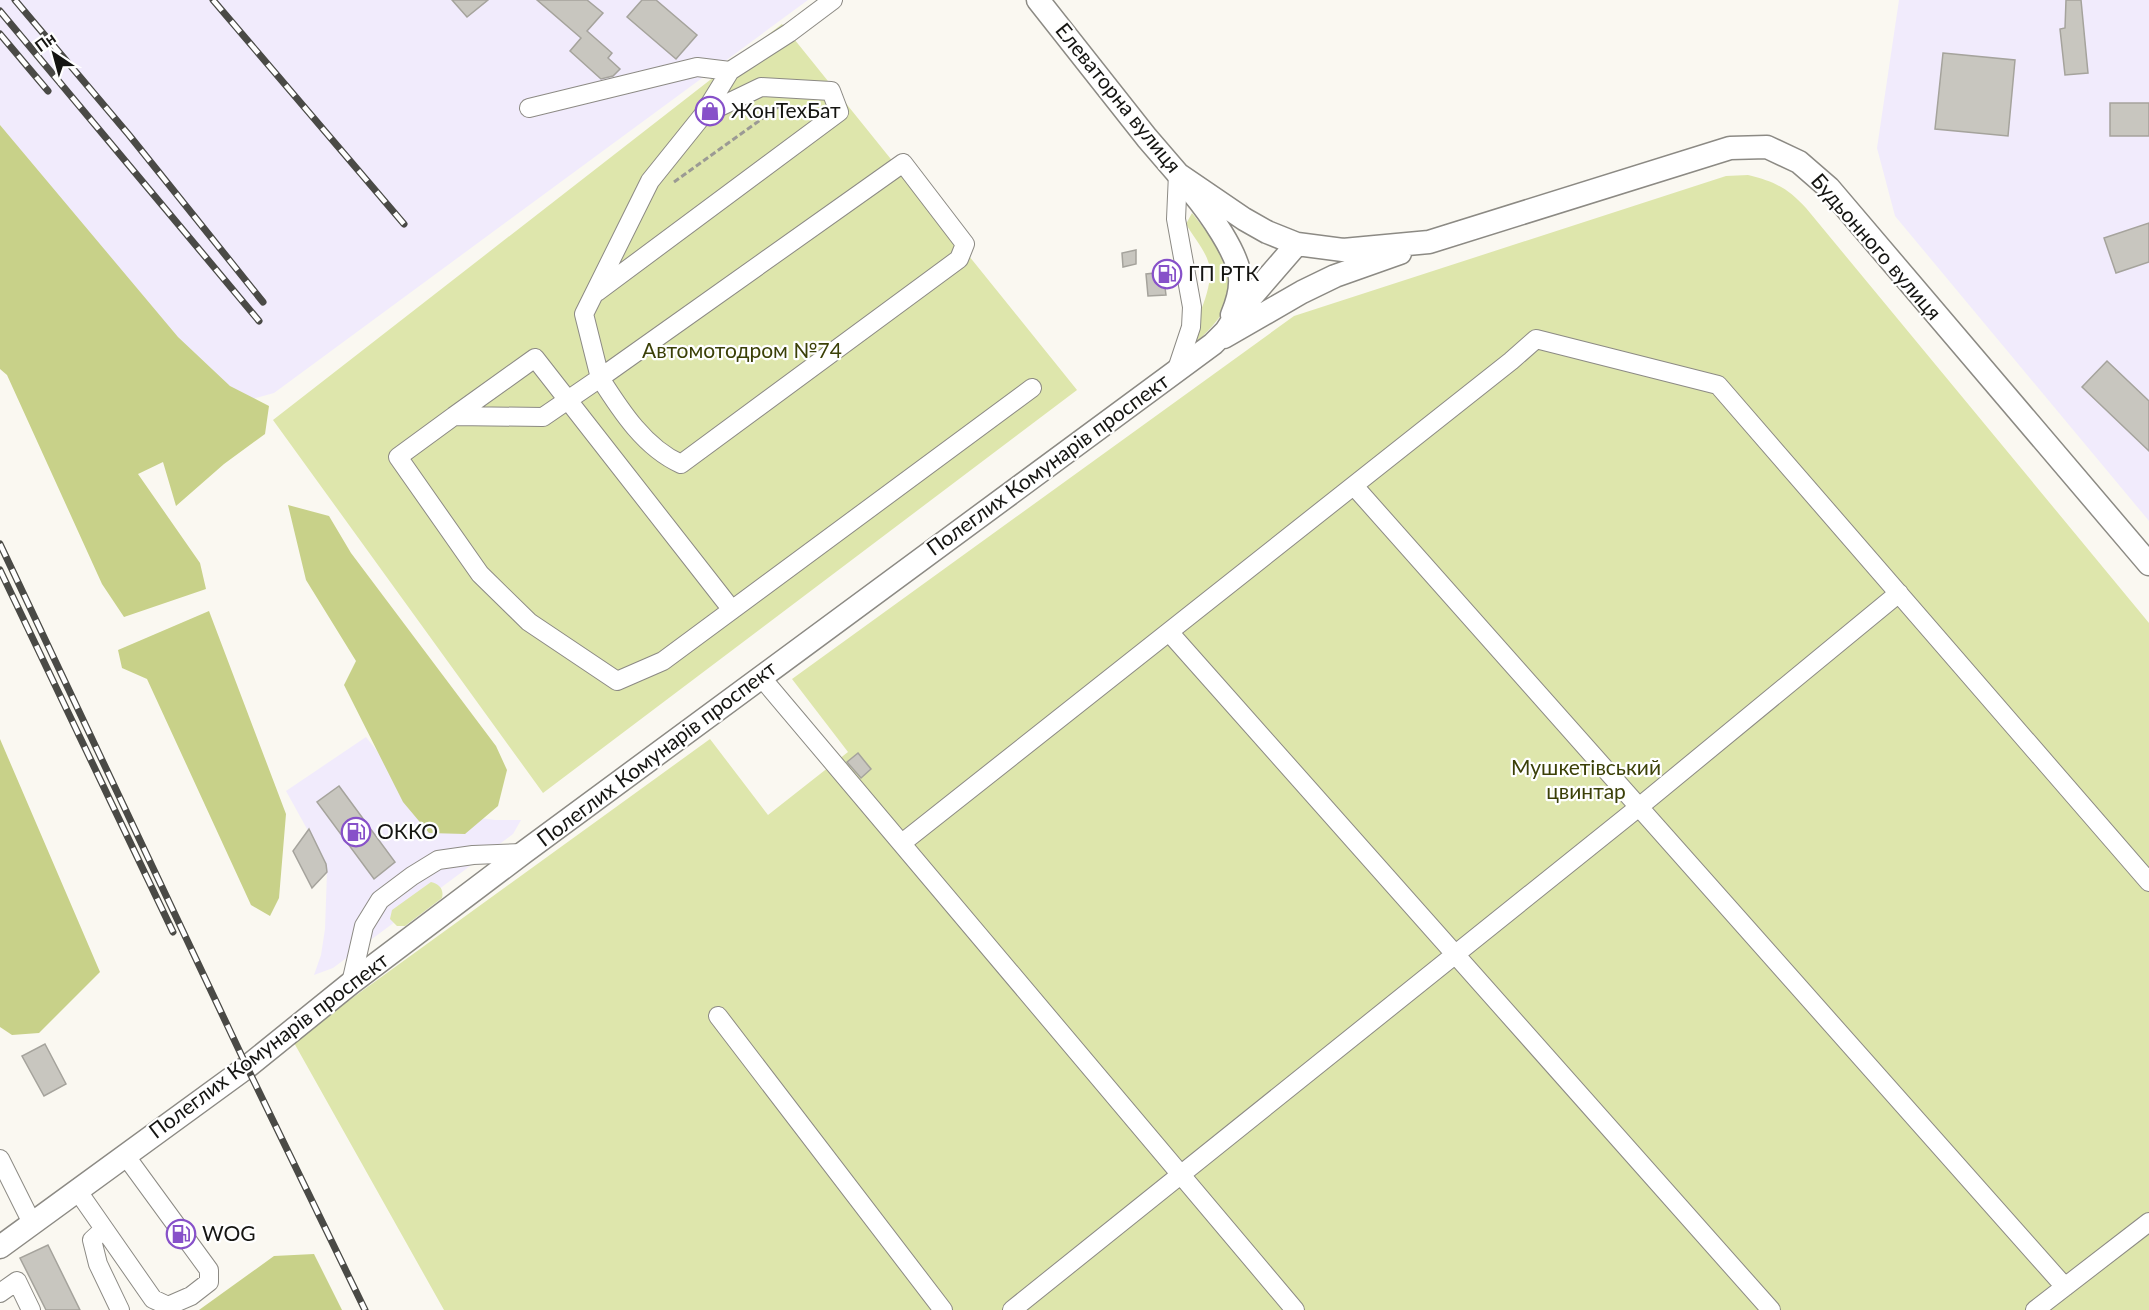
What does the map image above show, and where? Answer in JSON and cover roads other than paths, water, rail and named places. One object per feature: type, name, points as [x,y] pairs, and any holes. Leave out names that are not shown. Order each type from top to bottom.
[{"type":"main road","name":"Елеваторна вулиця","points":[[1038,0],[1178,174],[1244,219],[1267,232],[1297,244]]},
{"type":"main road","name":"Будьонного вулиця","points":[[1297,244],[1343,250],[1429,242],[1730,148],[1767,147],[1800,162],[1829,188],[2149,564]]},
{"type":"main road","points":[[1178,174],[1207,210],[1239,271],[1240,281],[1235,307],[1227,324],[1213,344]]},
{"type":"main road","points":[[1213,344],[1302,292],[1335,276],[1429,242]]},
{"type":"main road","name":"Полеглих Комунарів проспект","points":[[0,1247],[247,1067],[351,983],[761,676],[1213,344],[1297,244]]},
{"type":"street","points":[[454,416],[543,417],[600,378],[903,163],[965,244],[959,259],[681,464],[665,457],[623,415],[600,378],[584,314],[650,181],[703,115],[730,71],[789,33],[833,0]]},
{"type":"street","points":[[529,108],[697,67],[730,71]]},
{"type":"street","points":[[593,295],[839,112],[831,91],[761,87],[703,115]]},
{"type":"street","points":[[1176,372],[1191,327],[1192,308],[1176,219],[1178,174]]},
{"type":"street","points":[[902,843],[1354,486],[1536,339],[1718,385],[2149,882]]},
{"type":"street","points":[[732,610],[535,358],[398,457],[480,574],[529,622],[617,681],[663,662],[1032,388]]},
{"type":"street","points":[[1354,486],[2065,1287]]},
{"type":"street","points":[[1012,1310],[1639,807],[1899,593]]},
{"type":"street","points":[[1169,632],[1771,1310]]},
{"type":"street","points":[[761,676],[1295,1310]]},
{"type":"street","points":[[351,983],[364,926],[380,900],[438,860],[473,855],[524,853]]},
{"type":"street","points":[[718,1016],[943,1310]]},
{"type":"street","points":[[77,1190],[153,1299],[168,1306],[191,1296],[209,1282],[209,1270],[125,1155]]},
{"type":"street","points":[[0,1160],[32,1224]]},
{"type":"street","points":[[2035,1310],[2149,1222]]},
{"type":"street","points":[[104,1229],[92,1240],[98,1264],[120,1310]]},
{"type":"street","points":[[0,1293],[17,1281],[31,1310]]},
{"type":"railway","points":[[15,0],[129,135],[263,302]]},
{"type":"railway","points":[[213,0],[404,224]]},
{"type":"railway","points":[[0,11],[259,321]]},
{"type":"railway","points":[[0,34],[48,91]]},
{"type":"railway","points":[[0,544],[247,1067],[365,1310]]},
{"type":"railway","points":[[0,570],[173,932]]},
{"type":"place","name":"ЖонТехБат","points":[[710,111]]},
{"type":"place","name":"ГП РТК","points":[[1167,274]]},
{"type":"place","name":"ОККО","points":[[356,832]]},
{"type":"place","name":"WOG","points":[[181,1234]]},
{"type":"park label","name":"Автомотодром №74","points":[[742,351]]},
{"type":"park label","name":"Мушкетівський цвинтар","points":[[1586,780]]}]
